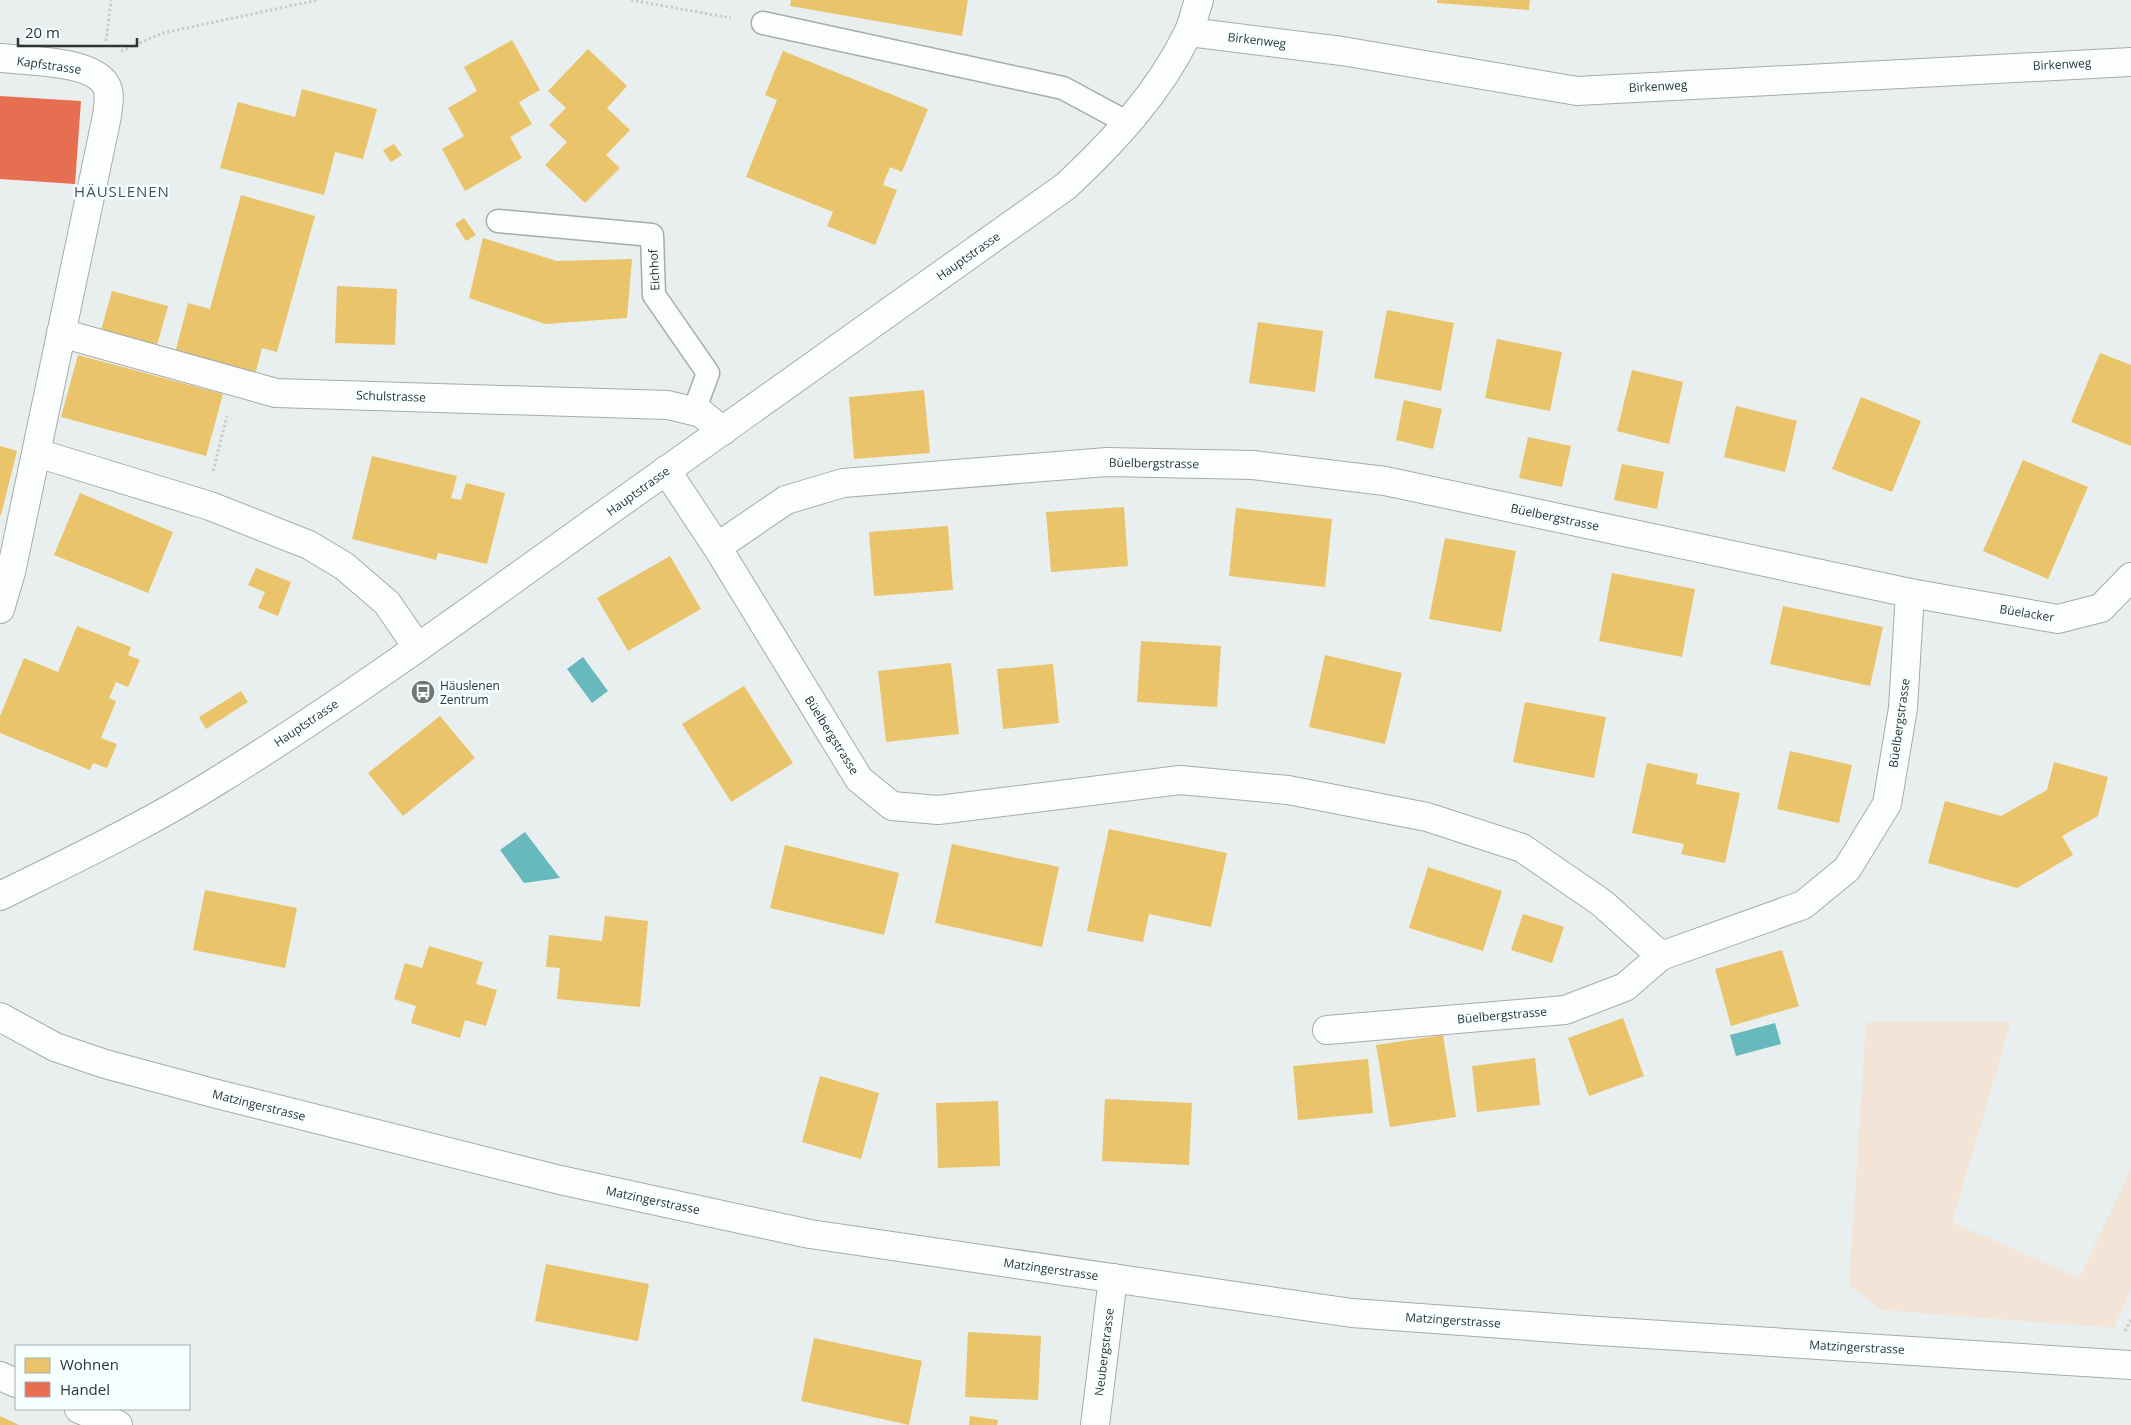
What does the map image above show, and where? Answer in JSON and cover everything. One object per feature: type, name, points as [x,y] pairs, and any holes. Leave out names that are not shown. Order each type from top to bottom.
[{"type":"street","name":"Hauptstrasse","points":[[0,896],[130,832],[222,778],[418,648],[1066,186],[1101,153],[1128,123],[1161,80],[1189,32],[1199,0]]},
{"type":"street","name":"Birkenweg","points":[[1189,32],[1342,51],[1577,90],[2131,62]]},
{"type":"street","name":"Kapfstrasse","points":[[0,58],[64,65],[87,70],[101,67]]},
{"type":"street","points":[[0,609],[11,572],[107,116],[108,91],[101,67]]},
{"type":"street","name":"Schulstrasse","points":[[61,333],[276,393],[668,405],[700,413],[722,430]]},
{"type":"street","points":[[36,453],[210,506],[309,545],[344,566],[387,603],[418,648]]},
{"type":"street","name":"Büelbergstrasse","points":[[717,547],[786,500],[844,483],[1107,462],[1253,465],[1385,481],[1910,593],[1903,708],[1887,804],[1847,869],[1802,905],[1661,956],[1625,987],[1565,1010],[1327,1030]]},
{"type":"street","name":"Büelbergstrasse","points":[[666,470],[717,547],[859,779],[892,806],[938,810],[1180,780],[1307,794],[1427,817],[1522,848],[1602,903],[1661,956]]},
{"type":"street","name":"Büelacker","points":[[1910,593],[2058,619],[2101,608],[2131,577]]},
{"type":"street","name":"Matzingerstrasse","points":[[0,1018],[55,1047],[104,1064],[213,1094],[560,1180],[810,1234],[1352,1313],[1583,1330],[2131,1364]]},
{"type":"street","name":"Neubergstrasse","points":[[1095,1425],[1113,1278]]},
{"type":"street","points":[[0,1376],[15,1383]]},
{"type":"street","points":[[81,1410],[118,1425]]},
{"type":"lane","points":[[763,23],[1063,88],[1128,123]]},
{"type":"lane","name":"Eichhof","points":[[498,221],[652,235],[654,295],[708,372],[694,411]]},
{"type":"path","points":[[101,67],[111,0]]},
{"type":"path","points":[[101,67],[163,33],[318,0]]},
{"type":"path","points":[[631,0],[763,23]]},
{"type":"path","points":[[210,506],[212,473],[235,381]]},
{"type":"shaded area","points":[[1866,1022],[2011,1022],[1952,1222],[2079,1278],[2131,1169],[2131,1289],[2114,1328],[1881,1310],[1849,1285]]},
{"type":"water","points":[[583,657],[608,691],[592,703],[567,669]]},
{"type":"water","points":[[525,832],[560,878],[524,883],[500,850]]},
{"type":"water","points":[[1775,1023],[1781,1044],[1736,1056],[1730,1035]]},
{"type":"building: Wohnen","points":[[791,0],[968,0],[962,36],[790,6]]},
{"type":"building: Wohnen","points":[[1437,0],[1530,0],[1529,10],[1437,3]]},
{"type":"building: Wohnen","points":[[512,40],[540,90],[519,102],[532,124],[510,137],[522,158],[465,191],[442,149],[464,136],[448,108],[477,91],[464,67]]},
{"type":"building: Wohnen","points":[[588,49],[627,86],[607,108],[630,130],[606,155],[620,168],[585,203],[545,165],[567,142],[549,125],[566,108],[548,91]]},
{"type":"building: Wohnen","points":[[783,51],[928,109],[902,172],[890,167],[883,185],[897,190],[875,245],[827,226],[833,212],[746,177],[777,100],[765,95]]},
{"type":"building: Wohnen","points":[[302,89],[377,109],[363,159],[335,152],[324,195],[220,168],[238,102],[295,117]]},
{"type":"building: Wohnen","points":[[394,144],[402,155],[391,162],[383,150]]},
{"type":"building: Wohnen","points":[[241,195],[315,216],[277,352],[262,348],[255,375],[175,353],[188,303],[210,309]]},
{"type":"building: Wohnen","points":[[464,218],[476,235],[466,241],[455,224]]},
{"type":"building: Wohnen","points":[[483,238],[557,261],[632,259],[627,318],[545,324],[469,298]]},
{"type":"building: Wohnen","points":[[337,286],[397,289],[395,345],[335,343]]},
{"type":"building: Wohnen","points":[[112,291],[168,306],[156,349],[100,334]]},
{"type":"building: Wohnen","points":[[1387,310],[1454,323],[1441,391],[1374,378]]},
{"type":"building: Wohnen","points":[[1258,322],[1323,331],[1315,392],[1249,383]]},
{"type":"building: Wohnen","points":[[1497,339],[1562,352],[1550,411],[1485,398]]},
{"type":"building: Wohnen","points":[[2100,353],[2131,365],[2131,446],[2071,422]]},
{"type":"building: Wohnen","points":[[78,355],[223,394],[206,456],[61,417]]},
{"type":"building: Wohnen","points":[[1632,370],[1683,382],[1669,444],[1617,431]]},
{"type":"building: Wohnen","points":[[924,390],[930,453],[854,459],[849,397]]},
{"type":"building: Wohnen","points":[[1861,397],[1921,421],[1892,492],[1832,469]]},
{"type":"building: Wohnen","points":[[1404,400],[1442,409],[1433,449],[1396,440]]},
{"type":"building: Wohnen","points":[[1736,406],[1797,421],[1785,472],[1724,457]]},
{"type":"building: Wohnen","points":[[1528,437],[1571,446],[1562,487],[1519,478]]},
{"type":"building: Wohnen","points":[[0,446],[17,451],[1,515],[0,515]]},
{"type":"building: Wohnen","points":[[372,456],[457,476],[451,498],[461,500],[466,483],[505,493],[487,564],[438,553],[436,560],[352,539]]},
{"type":"building: Wohnen","points":[[2023,460],[2088,487],[2048,579],[1983,551]]},
{"type":"building: Wohnen","points":[[1622,464],[1664,472],[1657,509],[1614,500]]},
{"type":"building: Wohnen","points":[[80,493],[173,532],[148,593],[54,555]]},
{"type":"building: Wohnen","points":[[1124,507],[1128,566],[1051,572],[1046,512]]},
{"type":"building: Wohnen","points":[[1236,508],[1332,519],[1325,587],[1229,576]]},
{"type":"building: Wohnen","points":[[948,526],[953,590],[874,596],[869,532]]},
{"type":"building: Wohnen","points":[[1445,538],[1516,551],[1501,632],[1429,619]]},
{"type":"building: Wohnen","points":[[670,556],[701,609],[628,651],[597,598]]},
{"type":"building: Wohnen","points":[[256,568],[291,582],[278,616],[258,608],[265,592],[248,585]]},
{"type":"building: Wohnen","points":[[1612,573],[1695,589],[1682,657],[1599,641]]},
{"type":"building: Wohnen","points":[[1783,606],[1883,627],[1870,686],[1770,664]]},
{"type":"building: Wohnen","points":[[77,626],[131,647],[128,655],[140,660],[128,687],[116,682],[109,698],[116,701],[101,738],[117,744],[107,768],[93,763],[90,770],[0,733],[0,716],[24,658],[58,672]]},
{"type":"building: Wohnen","points":[[1141,641],[1221,646],[1217,707],[1137,702]]},
{"type":"building: Wohnen","points":[[1325,655],[1402,673],[1385,744],[1309,727]]},
{"type":"building: Wohnen","points":[[951,663],[959,734],[886,742],[878,671]]},
{"type":"building: Wohnen","points":[[1053,664],[1059,723],[1003,729],[997,669]]},
{"type":"building: Wohnen","points":[[744,686],[793,763],[731,802],[682,724]]},
{"type":"building: Wohnen","points":[[241,691],[248,702],[206,729],[199,717]]},
{"type":"building: Wohnen","points":[[1525,702],[1606,717],[1594,778],[1513,762]]},
{"type":"building: Wohnen","points":[[440,716],[475,758],[403,816],[368,773]]},
{"type":"building: Wohnen","points":[[1790,751],[1852,765],[1839,823],[1777,809]]},
{"type":"building: Wohnen","points":[[2054,762],[2108,777],[2098,816],[2062,836],[2073,855],[2017,888],[1928,863],[1945,801],[2001,816],[2047,790]]},
{"type":"building: Wohnen","points":[[1647,763],[1698,774],[1696,784],[1740,793],[1725,863],[1681,854],[1684,844],[1632,833]]},
{"type":"building: Wohnen","points":[[1109,829],[1227,853],[1211,927],[1149,914],[1143,942],[1087,931]]},
{"type":"building: Wohnen","points":[[952,844],[1059,867],[1042,947],[935,923]]},
{"type":"building: Wohnen","points":[[785,845],[899,873],[884,935],[770,908]]},
{"type":"building: Wohnen","points":[[1428,867],[1502,891],[1483,951],[1409,928]]},
{"type":"building: Wohnen","points":[[205,890],[297,908],[285,968],[193,950]]},
{"type":"building: Wohnen","points":[[1523,914],[1564,927],[1552,963],[1511,950]]},
{"type":"building: Wohnen","points":[[605,916],[648,921],[640,1007],[557,999],[560,968],[546,967],[549,935],[602,941]]},
{"type":"building: Wohnen","points":[[429,946],[483,962],[476,984],[497,990],[486,1026],[465,1020],[460,1038],[411,1023],[416,1006],[394,999],[405,963],[422,968]]},
{"type":"building: Wohnen","points":[[1782,950],[1799,1006],[1731,1026],[1715,969]]},
{"type":"building: Wohnen","points":[[1623,1018],[1644,1076],[1589,1096],[1568,1038]]},
{"type":"building: Wohnen","points":[[1443,1035],[1456,1117],[1390,1127],[1376,1045]]},
{"type":"building: Wohnen","points":[[1535,1058],[1540,1105],[1477,1112],[1472,1066]]},
{"type":"building: Wohnen","points":[[1368,1059],[1373,1113],[1298,1120],[1293,1066]]},
{"type":"building: Wohnen","points":[[820,1076],[879,1093],[861,1159],[802,1142]]},
{"type":"building: Wohnen","points":[[1105,1099],[1192,1103],[1189,1165],[1102,1161]]},
{"type":"building: Wohnen","points":[[998,1101],[1000,1166],[938,1168],[936,1103]]},
{"type":"building: Wohnen","points":[[546,1264],[649,1284],[638,1341],[535,1321]]},
{"type":"building: Wohnen","points":[[968,1332],[1041,1336],[1038,1400],[965,1397]]},
{"type":"building: Wohnen","points":[[814,1338],[922,1361],[909,1425],[801,1401]]},
{"type":"building: Wohnen","points":[[0,1416],[19,1425],[0,1425]]},
{"type":"building: Wohnen","points":[[970,1416],[998,1420],[997,1425],[969,1425]]},
{"type":"building: Handel","points":[[0,96],[81,101],[75,184],[0,179]]},
{"type":"place","name":"Häuslenen Zentrum","points":[[423,692]]},
{"type":"district","name":"HÄUSLENEN","points":[[122,191]]}]
